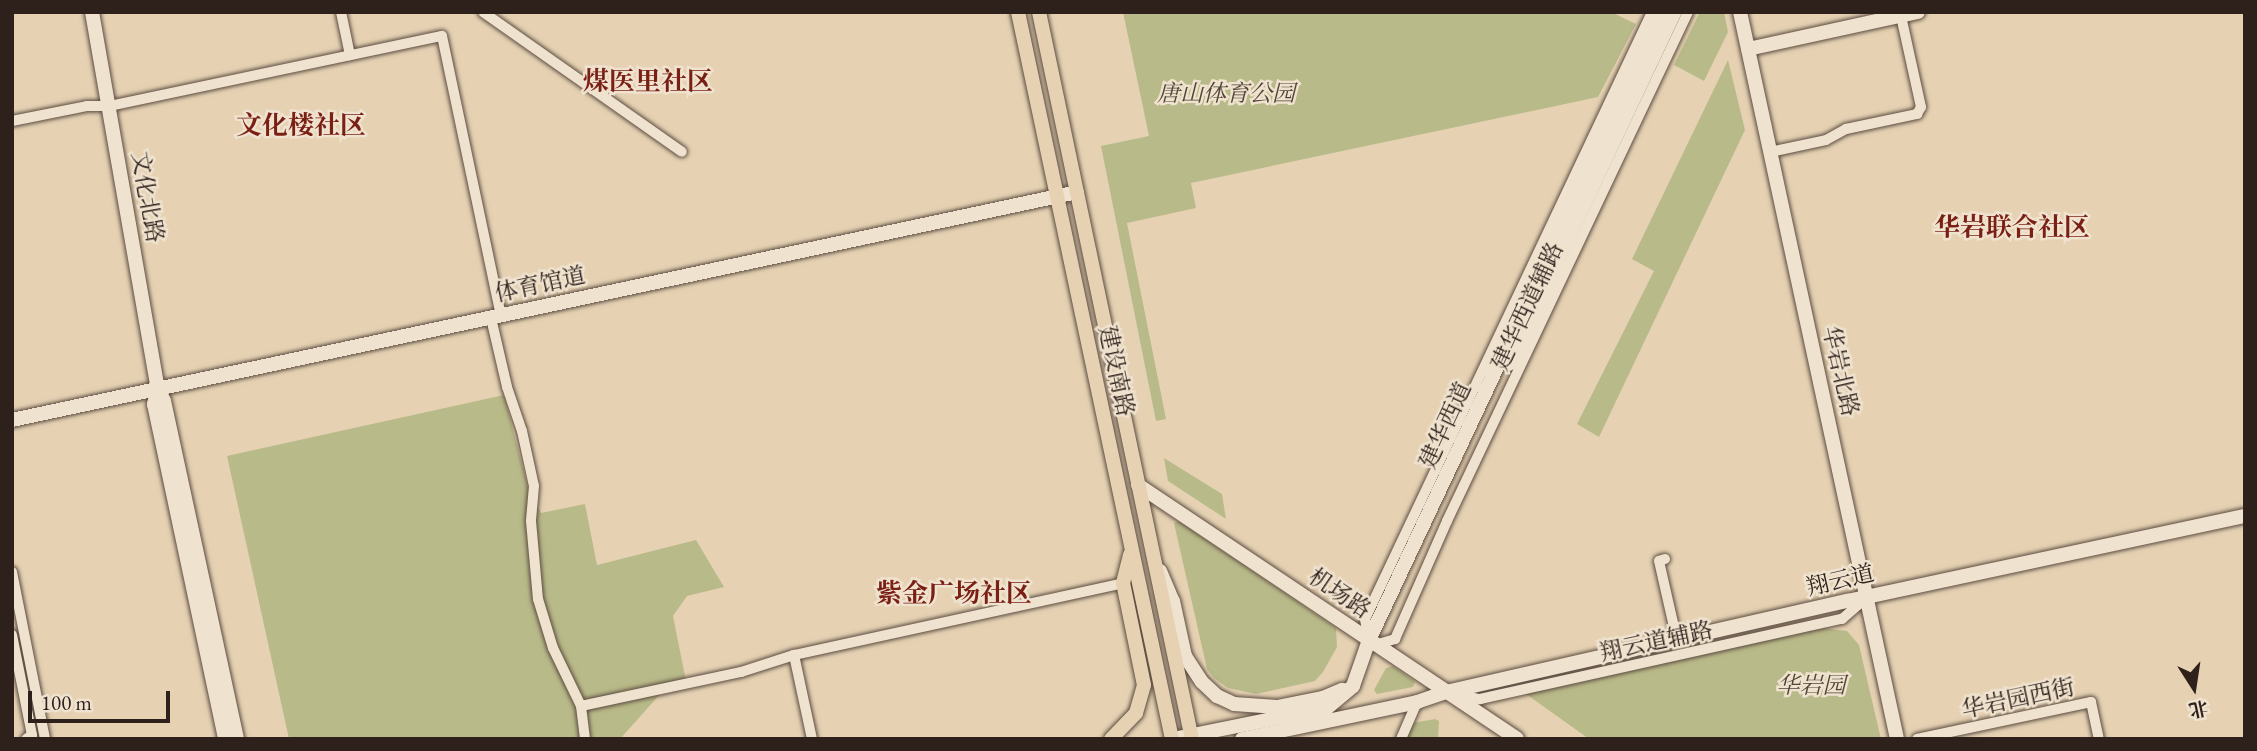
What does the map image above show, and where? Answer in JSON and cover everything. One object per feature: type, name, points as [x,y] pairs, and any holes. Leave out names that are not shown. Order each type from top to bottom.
[{"type":"main road","name":"建设南路","points":[[1018,12],[1172,739]]},
{"type":"main road","name":"建设南路","points":[[1039,12],[1191,737]]},
{"type":"main road","points":[[1111,739],[1136,713],[1144,685],[1123,583],[1131,551]]},
{"type":"street","name":"文化北路","points":[[92,12],[158,389],[164,401],[237,739]]},
{"type":"street","points":[[341,12],[350,55]]},
{"type":"street","points":[[484,12],[681,152]]},
{"type":"street","name":"建华西道辅路","points":[[1651,12],[1365,619],[1373,642],[1395,639],[1447,521],[1688,12]]},
{"type":"street","name":"建华西道","points":[[1373,642],[1664,12]]},
{"type":"street","name":"建华西道","points":[[1172,739],[1327,708],[1353,686],[1675,12]]},
{"type":"street","points":[[1748,49],[1918,12]]},
{"type":"street","name":"华岩北路","points":[[1740,13],[1897,739]]},
{"type":"street","points":[[1770,152],[1826,140],[1846,130],[1917,114],[1921,107],[1901,16]]},
{"type":"street","points":[[12,121],[87,106],[109,106],[442,36],[507,387],[522,431],[534,486],[533,555],[538,598],[553,648],[580,706],[585,739]]},
{"type":"street","name":"体育馆道","points":[[12,420],[1077,192]]},
{"type":"street","name":"文化北路","points":[[158,389],[154,404],[225,739]]},
{"type":"street","name":"机场路","points":[[1138,485],[1517,739]]},
{"type":"street","name":"翔云道","points":[[1417,702],[1446,692],[1677,639],[2245,516]]},
{"type":"street","points":[[1152,551],[1173,601],[1185,656],[1202,682],[1217,696],[1234,704],[1277,707],[1323,698],[1353,686]]},
{"type":"street","points":[[1665,559],[1659,561],[1677,639]]},
{"type":"street","points":[[12,572],[46,739]]},
{"type":"street","points":[[580,706],[741,672],[794,655],[1123,583]]},
{"type":"street","name":"翔云道辅路","points":[[1446,692],[1480,699],[1842,620],[1868,597]]},
{"type":"street","points":[[12,635],[32,734],[26,739]]},
{"type":"street","points":[[1365,657],[1383,653],[1399,658]]},
{"type":"street","points":[[794,655],[812,739]]},
{"type":"street","points":[[1401,739],[1425,689],[1426,679]]},
{"type":"street","points":[[1242,739],[1417,702]]},
{"type":"street","name":"华岩园西街","points":[[1917,739],[2091,702],[2099,739]]},
{"type":"green space","name":"唐山体育公园","points":[[1123,12],[1611,12],[1636,24],[1598,97],[1191,183],[1196,208],[1127,223],[1166,419],[1156,421],[1101,146],[1149,136]]},
{"type":"green space","points":[[1700,12],[1724,12],[1728,32],[1704,81],[1674,65]]},
{"type":"green space","points":[[1728,60],[1745,130],[1599,437],[1577,424],[1654,271],[1632,259]]},
{"type":"green space","points":[[504,395],[528,488],[541,513],[585,504],[597,565],[696,540],[724,587],[687,596],[673,616],[686,681],[670,683],[620,739],[289,739],[227,456]]},
{"type":"green space","points":[[1164,458],[1222,494],[1226,519],[1168,481]]},
{"type":"green space","points":[[1179,521],[1336,628],[1337,647],[1315,681],[1256,694],[1228,688],[1214,678],[1207,669],[1174,523]]},
{"type":"green space","name":"华岩园","points":[[1823,628],[1847,631],[1859,645],[1881,739],[1589,739],[1522,691]]},
{"type":"green space","points":[[1393,666],[1415,682],[1413,687],[1377,694],[1374,690],[1386,668]]},
{"type":"green space","points":[[1435,719],[1439,721],[1438,739],[1406,739],[1413,723]]},
{"type":"district","name":"煤医里社区","points":[[648,82]]},
{"type":"district","name":"文化楼社区","points":[[301,126]]},
{"type":"district","name":"华岩联合社区","points":[[2012,228]]},
{"type":"district","name":"紫金广场社区","points":[[954,594]]}]
